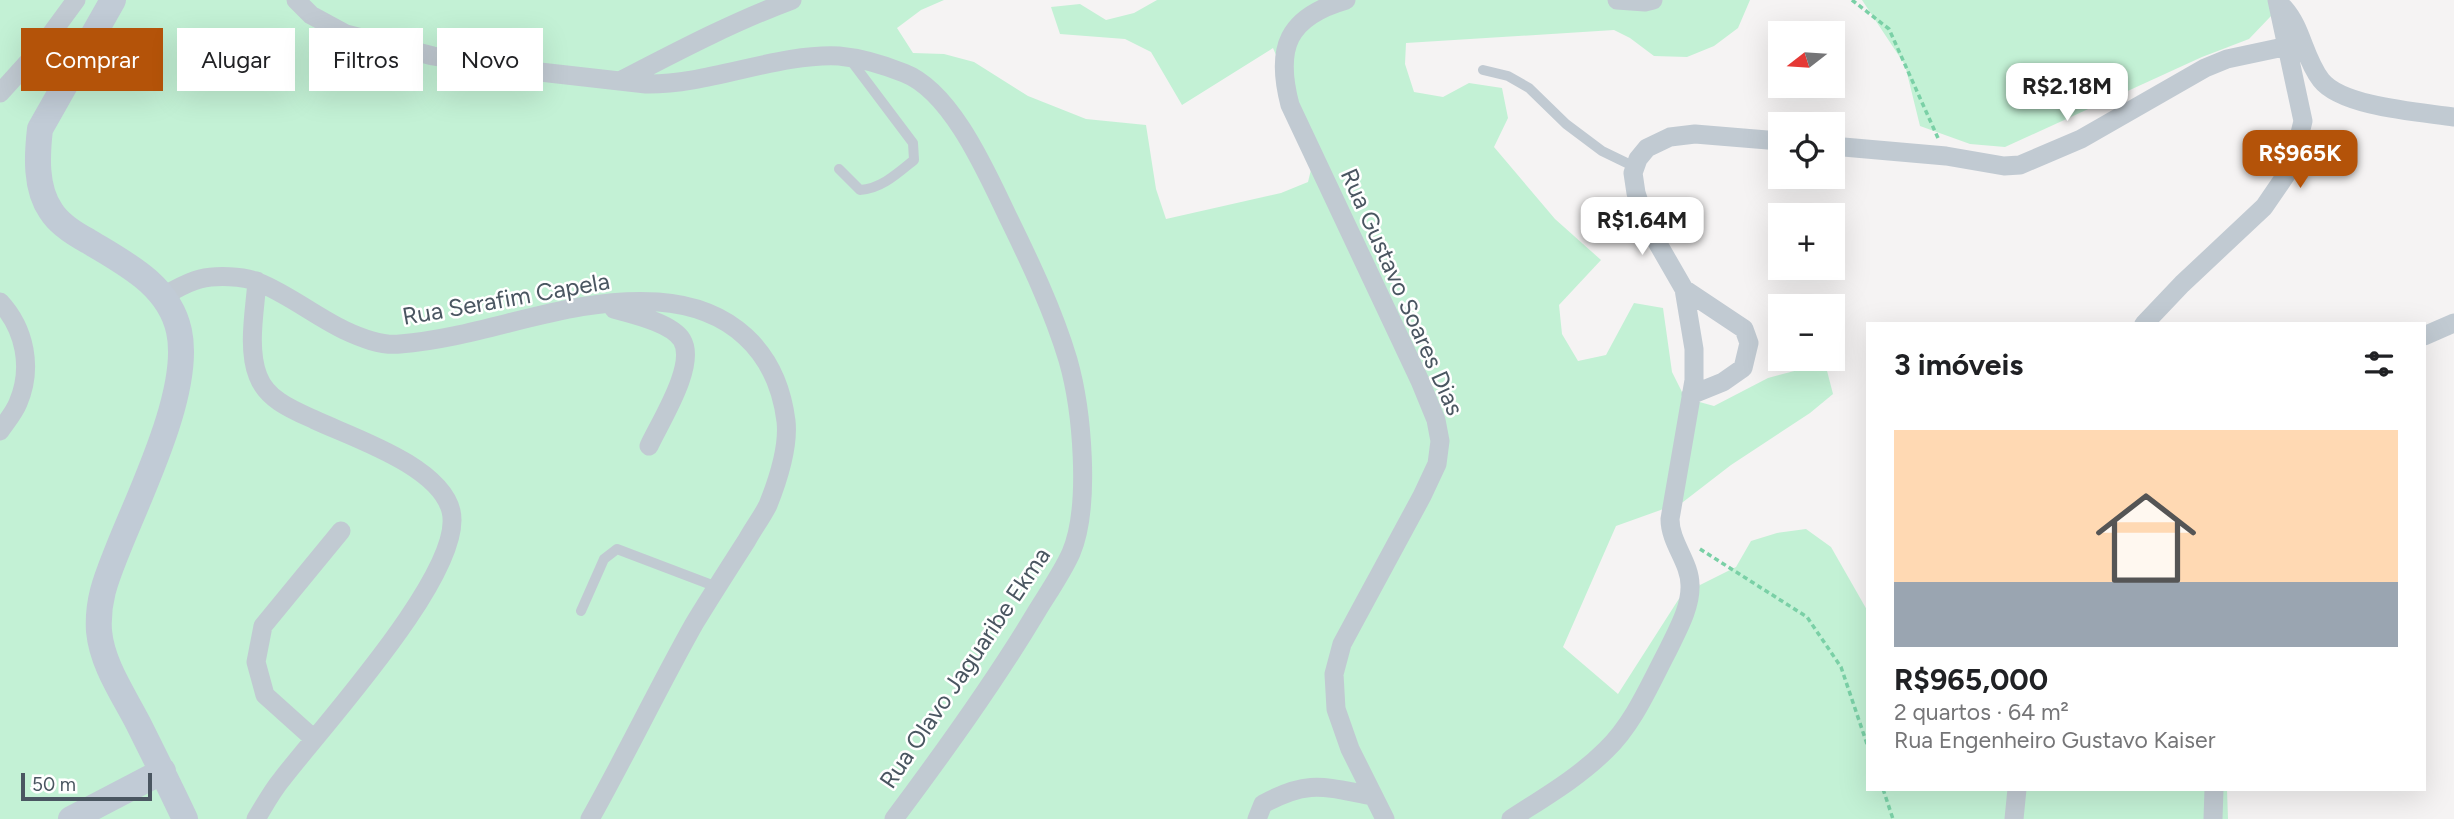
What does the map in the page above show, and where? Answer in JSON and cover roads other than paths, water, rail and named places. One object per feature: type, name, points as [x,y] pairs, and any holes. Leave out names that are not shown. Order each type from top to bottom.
[{"type":"main road","points":[[113,0],[40,129],[40,189],[51,212],[74,233],[129,266],[163,296],[173,309],[179,332],[180,370],[171,415],[100,595],[99,632],[107,663],[185,819]]},
{"type":"main road","points":[[71,819],[163,771]]},
{"type":"street","points":[[0,93],[40,49],[76,0]]},
{"type":"street","name":"Rua Olavo Jaguaribe Ekma","points":[[296,0],[312,15],[346,34],[433,56],[505,68],[662,85],[799,60],[839,56],[869,61],[907,74],[932,89],[954,117],[997,193],[1037,276],[1068,361],[1078,418],[1083,472],[1081,510],[1071,553],[1024,632],[935,764],[894,819]]},
{"type":"street","points":[[622,80],[691,44],[792,0]]},
{"type":"street","name":"Rua Gustavo Soares Dias","points":[[1346,0],[1313,11],[1301,19],[1291,37],[1285,57],[1284,81],[1290,105],[1420,381],[1436,420],[1440,441],[1437,464],[1342,644],[1334,674],[1336,709],[1350,749],[1385,819]]},
{"type":"street","points":[[1617,0],[1653,0]]},
{"type":"street","points":[[2146,322],[2264,207],[2292,166],[2303,121],[2277,0]]},
{"type":"street","points":[[2277,0],[2293,18],[2319,78],[2331,90],[2357,101],[2454,117]]},
{"type":"street","points":[[1845,147],[1946,156],[2004,166],[2020,165],[2081,139],[2205,68],[2227,59],[2288,46]]},
{"type":"street","points":[[1511,819],[1565,784],[1607,750],[1641,704],[1677,632],[1690,594],[1689,573],[1671,531],[1670,519],[1694,380],[1694,349],[1684,289],[1646,223],[1636,193],[1633,173],[1635,167],[1647,148],[1670,137],[1695,134],[1768,140]]},
{"type":"street","name":"Rua Serafim Capela","points":[[163,296],[201,279],[226,277],[257,281],[352,334],[378,343],[396,345],[479,331],[524,317],[599,305],[656,302],[689,306],[718,318],[748,337],[766,359],[779,388],[786,422],[780,469],[767,507],[695,624],[590,819]]},
{"type":"street","points":[[256,819],[280,781],[393,638],[429,586],[449,542],[453,525],[445,495],[436,484],[409,464],[290,408],[271,396],[262,385],[254,362],[257,281]]},
{"type":"street","points":[[1684,289],[1744,329],[1749,343],[1742,368],[1723,382],[1691,395]]},
{"type":"street","points":[[0,302],[12,315],[25,353],[25,374],[18,404],[0,431]]},
{"type":"street","points":[[599,305],[653,320],[681,338],[686,351],[682,379],[649,446]]},
{"type":"street","points":[[2426,335],[2454,323]]},
{"type":"street","points":[[0,332],[22,340]]},
{"type":"street","points":[[314,739],[265,695],[256,662],[263,626],[341,531]]},
{"type":"street","points":[[1256,819],[1262,804],[1298,788],[1315,786],[1373,796]]},
{"type":"street","points":[[2014,819],[2017,791]]},
{"type":"street","points":[[2213,819],[2214,791]]},
{"type":"lane","points":[[839,169],[860,190],[870,190],[890,180],[914,160],[913,143],[849,58]]},
{"type":"lane","points":[[1483,70],[1508,76],[1529,88],[1566,124],[1602,151],[1635,167]]},
{"type":"lane","points":[[581,611],[604,559],[617,549],[717,587]]}]
